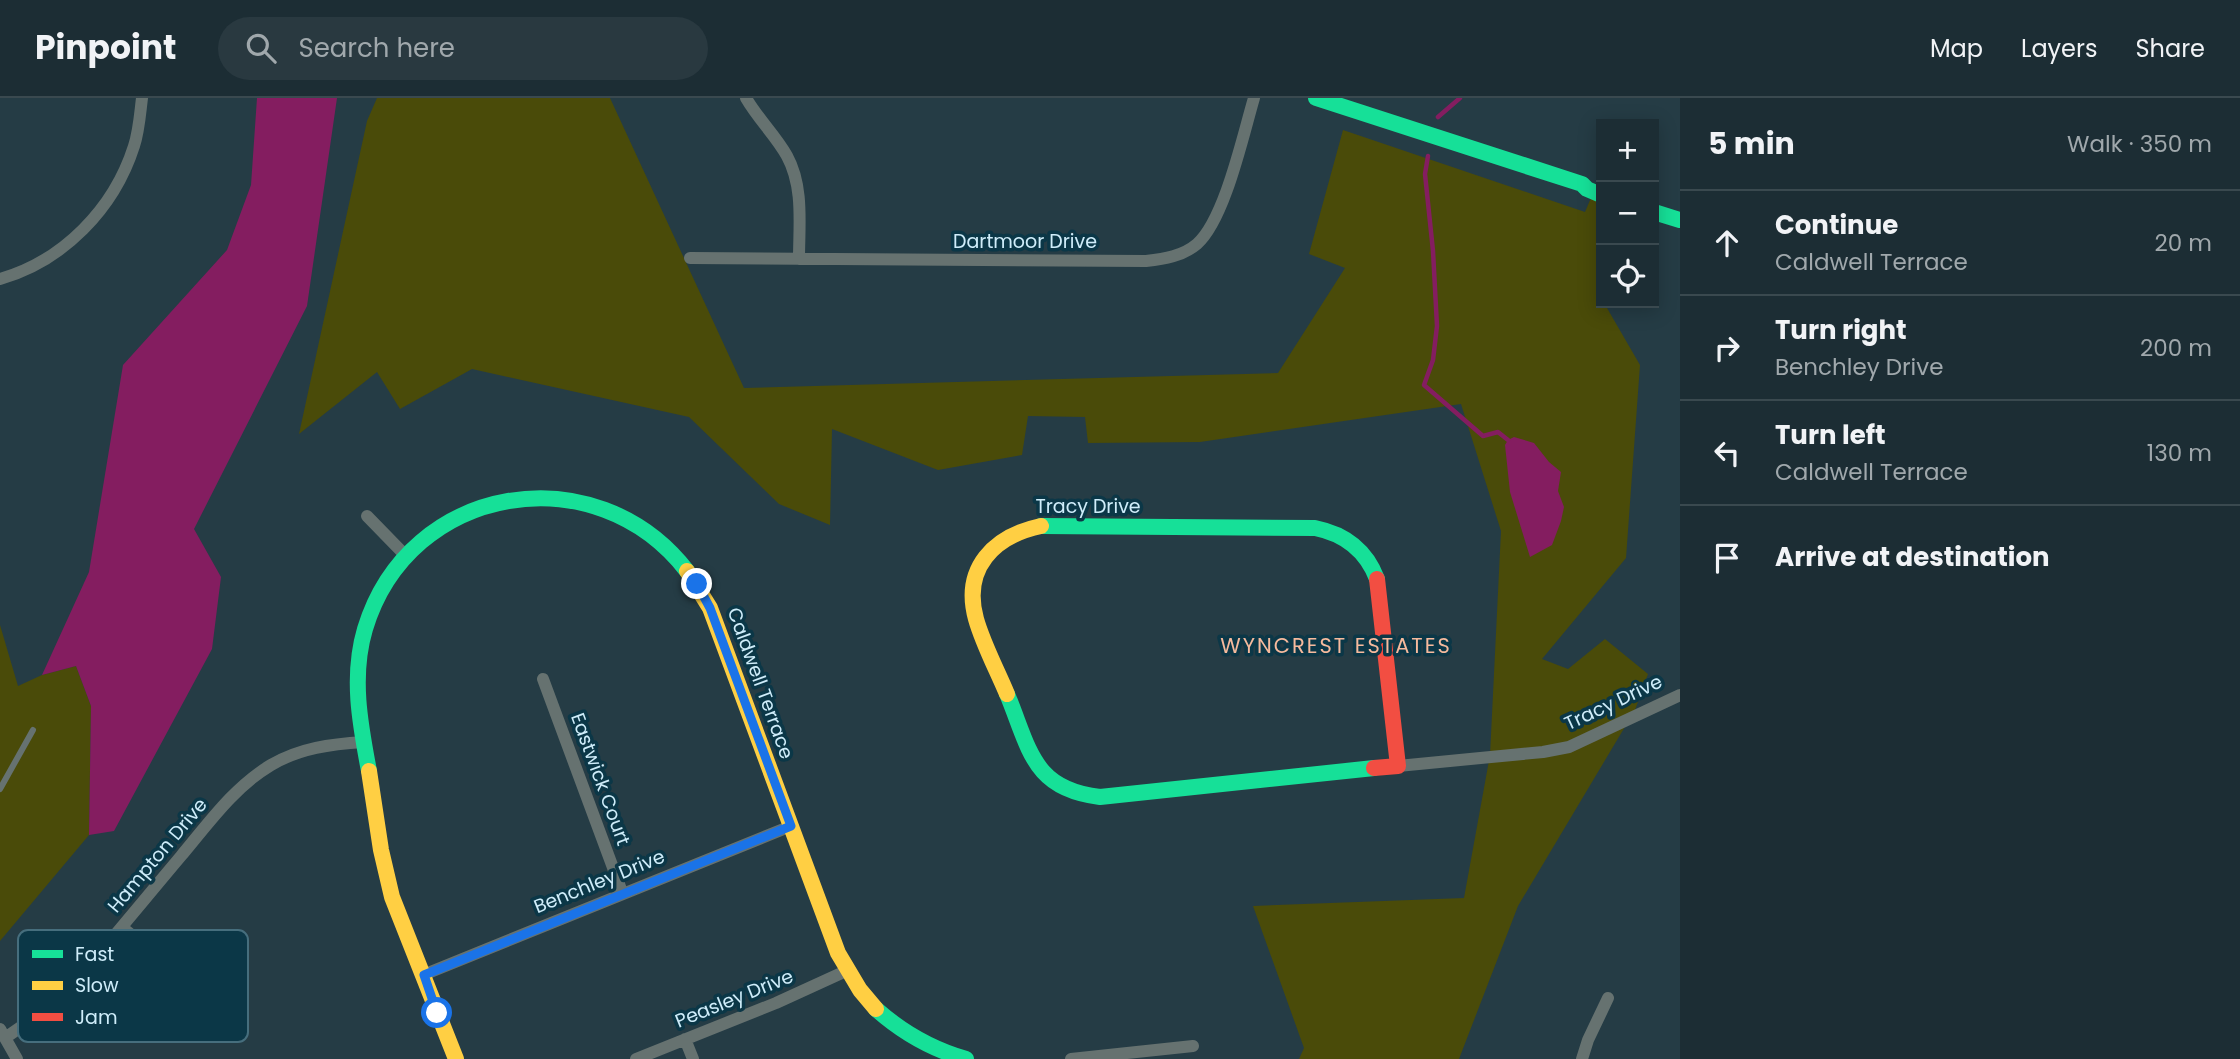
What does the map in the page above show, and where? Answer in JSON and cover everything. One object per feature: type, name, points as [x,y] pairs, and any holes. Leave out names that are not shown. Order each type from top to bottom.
[{"type":"street","points":[[0,279],[27,269],[53,254],[72,240],[103,208],[119,181],[134,146],[142,98]]},
{"type":"street","points":[[747,98],[785,153],[797,177],[799,259]]},
{"type":"street","name":"Dartmoor Drive","points":[[690,258],[1165,259],[1198,243],[1216,219],[1254,98]]},
{"type":"street","points":[[1316,98],[1582,184],[1596,193]]},
{"type":"street","points":[[1659,214],[1680,220]]},
{"type":"street","name":"Caldwell Terrace","points":[[456,1059],[391,896],[364,742],[357,676],[363,635],[381,592],[405,555],[431,534],[457,518],[489,505],[540,498],[588,504],[623,516],[647,531],[683,564],[710,608],[846,971],[873,1005],[903,1031],[925,1045],[966,1059]]},
{"type":"street","points":[[367,516],[405,555]]},
{"type":"street","name":"Tracy Drive","points":[[1398,766],[1378,582],[1366,556],[1350,541],[1336,533],[1315,528],[1041,526],[1024,528],[1003,538],[990,549],[981,562],[974,578],[972,594],[976,619],[1037,765],[1053,782],[1076,794],[1100,797],[1543,752],[1569,747],[1680,695]]},
{"type":"street","name":"Eastwick Court","points":[[543,679],[622,892]]},
{"type":"street","name":"Hampton Drive","points":[[119,930],[220,809],[254,777],[272,765],[306,750],[330,744],[364,742]]},
{"type":"street","name":"Benchley Drive","points":[[424,975],[622,892],[791,826]]},
{"type":"street","points":[[122,927],[126,930]]},
{"type":"street","name":"Peasley Drive","points":[[636,1059],[776,1003],[846,971]]},
{"type":"street","points":[[1583,1059],[1588,1040],[1608,998]]},
{"type":"street","points":[[3,1034],[17,1059]]},
{"type":"street","points":[[685,1039],[693,1059]]},
{"type":"street","points":[[1070,1059],[1112,1057],[1193,1046]]},
{"type":"lane","points":[[0,789],[33,730]]},
{"type":"shaded area","points":[[257,98],[337,98],[307,306],[194,529],[221,577],[212,649],[114,831],[89,835],[91,706],[76,666],[42,675],[89,572],[123,365],[227,250],[251,185]]},
{"type":"shaded area","points":[[377,98],[610,98],[744,388],[1278,373],[1345,268],[1309,254],[1343,130],[1585,212],[1593,193],[1596,194],[1596,308],[1607,308],[1640,365],[1626,558],[1542,659],[1568,669],[1605,639],[1648,674],[1635,710],[1518,906],[1459,1059],[1299,1059],[1304,1048],[1253,906],[1464,898],[1490,755],[1501,531],[1461,404],[1200,442],[1088,443],[1085,417],[1028,416],[1022,455],[938,470],[832,429],[830,525],[779,504],[689,417],[472,369],[400,409],[377,372],[299,434],[367,121]]},
{"type":"shaded area","points":[[1514,437],[1534,443],[1561,472],[1558,491],[1564,507],[1561,521],[1552,545],[1530,557],[1510,492],[1505,445]]},
{"type":"shaded area","points":[[0,625],[18,686],[42,675],[76,666],[91,706],[89,835],[0,941]]},
{"type":"waterway","points":[[1438,117],[1460,98]]},
{"type":"waterway","points":[[1428,156],[1425,174],[1437,326],[1433,360],[1424,385],[1483,436],[1498,432],[1508,440]]},
{"type":"traffic: fast","points":[[1316,98],[1582,184],[1596,193]]},
{"type":"traffic: fast","points":[[1659,214],[1680,220]]},
{"type":"traffic: fast","points":[[369,771],[358,700],[358,664],[365,629],[388,580],[421,542],[462,515],[508,501],[557,499],[604,510],[649,534],[687,571]]},
{"type":"traffic: fast","points":[[1041,526],[1315,528],[1336,534],[1353,545],[1367,560],[1377,579]]},
{"type":"traffic: fast","points":[[1007,694],[1037,763],[1060,785],[1077,793],[1100,797],[1374,768]]},
{"type":"traffic: fast","points":[[876,1009],[918,1039],[966,1059]]},
{"type":"traffic: slow","points":[[1007,694],[976,619],[974,584],[978,570],[996,546],[1024,531],[1041,526]]},
{"type":"traffic: slow","points":[[687,571],[710,608],[838,953],[860,990],[876,1009]]},
{"type":"traffic: slow","points":[[369,771],[381,850],[392,897],[456,1059]]},
{"type":"traffic: jam","points":[[1374,768],[1398,766],[1377,579]]},
{"type":"district","name":"WYNCREST ESTATES","points":[[1336,646]]},
{"type":"route","points":[[437,1013],[424,975],[622,892],[791,826],[710,608],[697,584]]}]
